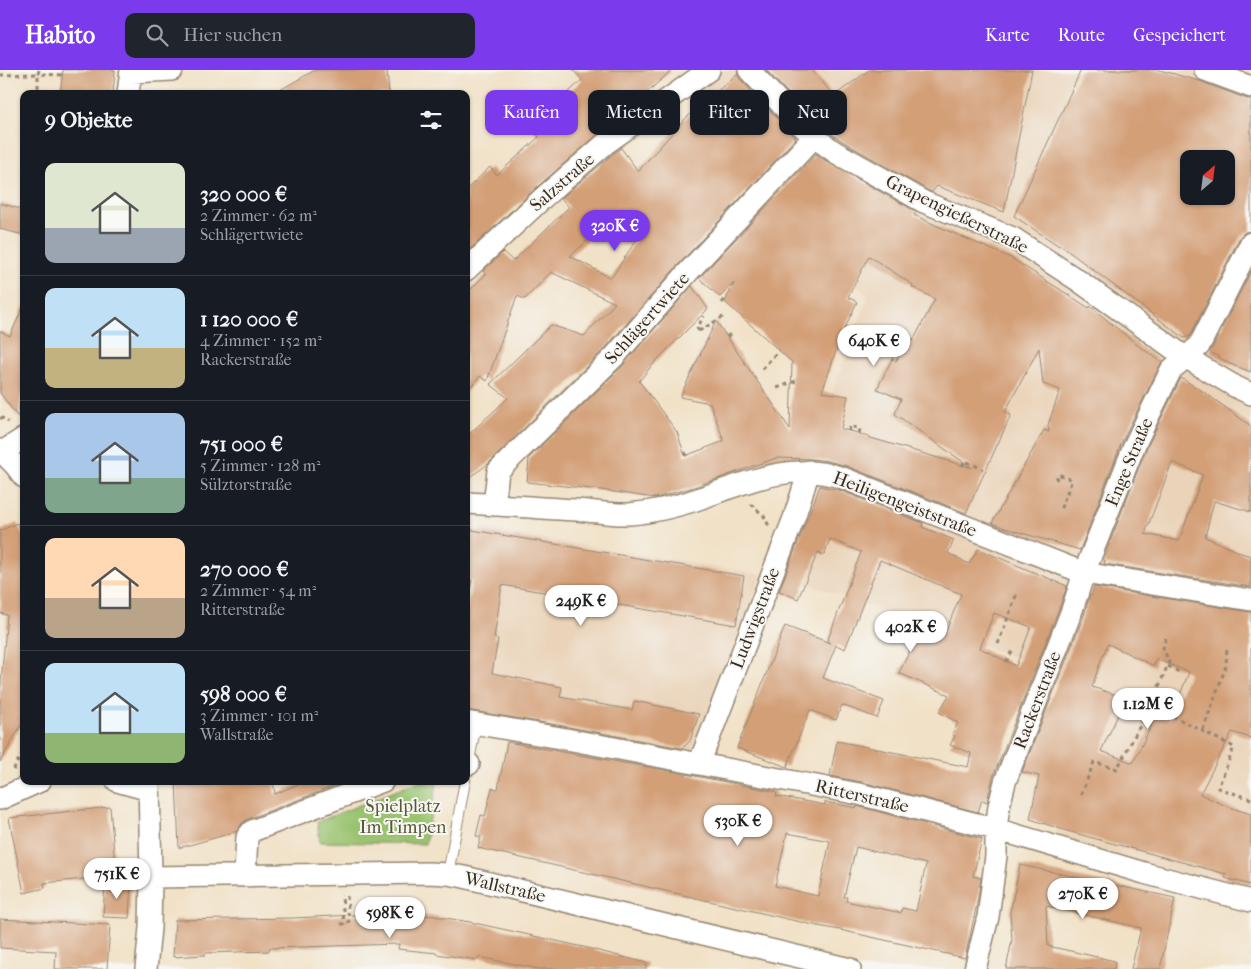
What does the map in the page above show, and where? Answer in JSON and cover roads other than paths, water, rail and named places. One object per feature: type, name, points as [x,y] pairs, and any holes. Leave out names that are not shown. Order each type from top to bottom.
[{"type":"street","points":[[129,90],[131,71],[172,70]]},
{"type":"street","name":"Salzstraße","points":[[470,266],[545,196],[605,144],[709,70]]},
{"type":"street","name":"Grapengießerstraße","points":[[749,70],[798,122],[814,137],[835,152],[924,202],[1014,238],[1079,281],[1185,357],[1251,394]]},
{"type":"street","points":[[1205,70],[1241,79]]},
{"type":"street","name":"Schlägertwiete","points":[[494,505],[498,471],[614,357],[689,271],[814,137]]},
{"type":"street","name":"Enge Straße","points":[[1084,573],[1135,444],[1171,370],[1199,346],[1251,243]]},
{"type":"street","points":[[20,440],[1,451],[20,472]]},
{"type":"street","name":"Heiligengeiststraße","points":[[470,503],[628,514],[667,508],[749,480],[774,474],[810,471],[842,478],[1084,573],[1251,600]]},
{"type":"street","name":"Ludwigstraße","points":[[699,764],[794,518],[810,471]]},
{"type":"street","name":"Rackerstraße","points":[[974,969],[988,917],[996,856],[996,829],[1005,782],[1072,610],[1084,573]]},
{"type":"street","name":"Ritterstraße","points":[[471,723],[859,794],[996,829],[1144,873],[1251,901]]},
{"type":"street","points":[[0,799],[31,785]]},
{"type":"street","points":[[245,875],[247,837],[252,831],[372,785]]},
{"type":"street","points":[[146,969],[150,928],[151,877],[149,786]]},
{"type":"street","name":"Wallstraße","points":[[151,877],[448,874],[850,969]]},
{"type":"lane","points":[[448,874],[465,785]]},
{"type":"park label","name":"Spielplatz Im Timpen","points":[[403,816]]}]
